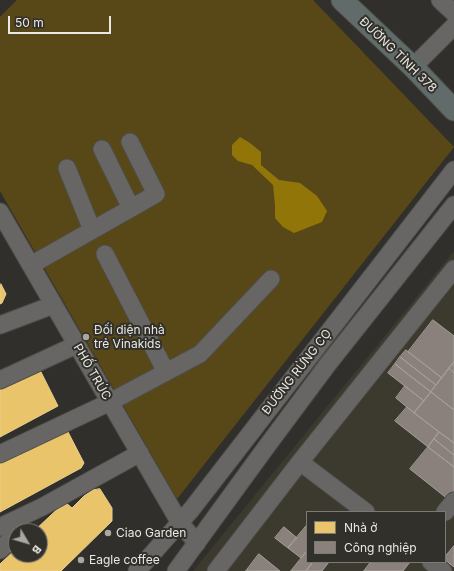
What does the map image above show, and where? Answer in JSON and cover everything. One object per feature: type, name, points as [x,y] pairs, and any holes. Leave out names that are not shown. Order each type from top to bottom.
[{"type":"main road","name":"ĐƯỜNG TỈNH 378","points":[[342,0],[413,67],[454,110]]},
{"type":"street","points":[[440,0],[454,12]]},
{"type":"street","points":[[413,67],[454,26]]},
{"type":"street","points":[[30,265],[156,194],[130,142]]},
{"type":"street","points":[[102,149],[131,208]]},
{"type":"street","points":[[67,168],[92,230]]},
{"type":"street","name":"ĐƯỜNG RỪNG CỌ","points":[[137,571],[191,510],[454,170]]},
{"type":"street","name":"ĐƯỜNG RỪNG CỌ","points":[[176,571],[328,364],[454,206]]},
{"type":"street","name":"PHỐ TRÚC","points":[[0,212],[5,234],[30,265],[180,522],[197,543]]},
{"type":"street","points":[[106,254],[166,372]]},
{"type":"street","points":[[216,571],[300,462],[454,269]]},
{"type":"street","points":[[0,454],[110,402],[200,354],[271,279]]},
{"type":"street","points":[[0,325],[53,305]]},
{"type":"street","points":[[0,380],[76,344]]},
{"type":"street","points":[[0,527],[42,507],[140,453]]},
{"type":"street","points":[[300,462],[365,511]]},
{"type":"street","points":[[446,511],[454,501]]},
{"type":"street","points":[[27,523],[42,507]]},
{"type":"street","points":[[0,550],[8,542]]},
{"type":"street","points":[[432,563],[443,571]]},
{"type":"shaded area","points":[[17,0],[313,0],[454,147],[177,499],[0,191],[0,17]]},
{"type":"shaded area","points":[[240,137],[261,152],[261,165],[279,180],[300,183],[317,196],[327,211],[322,222],[294,233],[283,227],[275,218],[273,185],[252,165],[238,161],[232,155],[232,145]]},
{"type":"shaded area","points":[[454,251],[454,571],[193,571]]},
{"type":"building: Nhà ở","points":[[1,284],[6,294],[2,303],[0,304],[0,285]]},
{"type":"building: Nhà ở","points":[[40,370],[58,406],[0,437],[0,386]]},
{"type":"building: Nhà ở","points":[[67,430],[84,463],[81,468],[0,512],[0,463]]},
{"type":"building: Nhà ở","points":[[100,489],[112,508],[112,521],[61,571],[0,571],[0,564],[8,556],[8,563],[48,563],[48,523],[43,523],[65,502],[72,508],[84,496],[93,490]]},
{"type":"building: Công nghiệp","points":[[433,320],[454,336],[454,362],[442,378],[408,352]]},
{"type":"building: Công nghiệp","points":[[406,350],[442,378],[436,385],[400,357]]},
{"type":"building: Công nghiệp","points":[[400,357],[436,385],[431,392],[395,364]]},
{"type":"building: Công nghiệp","points":[[454,362],[454,373],[449,368]]},
{"type":"building: Công nghiệp","points":[[395,364],[431,392],[424,401],[388,373]]},
{"type":"building: Công nghiệp","points":[[449,368],[454,373],[454,410],[431,392]]},
{"type":"building: Công nghiệp","points":[[405,386],[424,401],[414,413],[396,398]]},
{"type":"building: Công nghiệp","points":[[431,392],[454,410],[454,443],[414,413]]},
{"type":"building: Công nghiệp","points":[[407,407],[439,432],[428,447],[395,421]]},
{"type":"building: Công nghiệp","points":[[439,432],[454,443],[454,455],[434,439]]},
{"type":"building: Công nghiệp","points":[[434,439],[454,455],[454,467],[428,447]]},
{"type":"building: Công nghiệp","points":[[428,447],[454,467],[454,494],[449,500],[410,469]]},
{"type":"building: Công nghiệp","points":[[306,526],[306,552],[301,558],[288,548]]},
{"type":"building: Công nghiệp","points":[[284,527],[297,538],[288,548],[275,538]]},
{"type":"building: Công nghiệp","points":[[454,546],[454,567],[446,561],[446,556]]},
{"type":"building: Công nghiệp","points":[[306,552],[306,563],[312,563],[306,571],[291,571]]},
{"type":"building: Công nghiệp","points":[[259,554],[280,571],[246,571]]},
{"type":"building: Công nghiệp","points":[[312,563],[328,563],[322,571],[306,571]]},
{"type":"building: Công nghiệp","points":[[370,563],[409,563],[403,571],[364,571]]},
{"type":"place","name":"Đối diện nhà trẻ Vinakids","points":[[86,337]]},
{"type":"place","name":"Ciao Garden","points":[[108,533]]},
{"type":"place","name":"Eagle coffee","points":[[81,560]]}]
